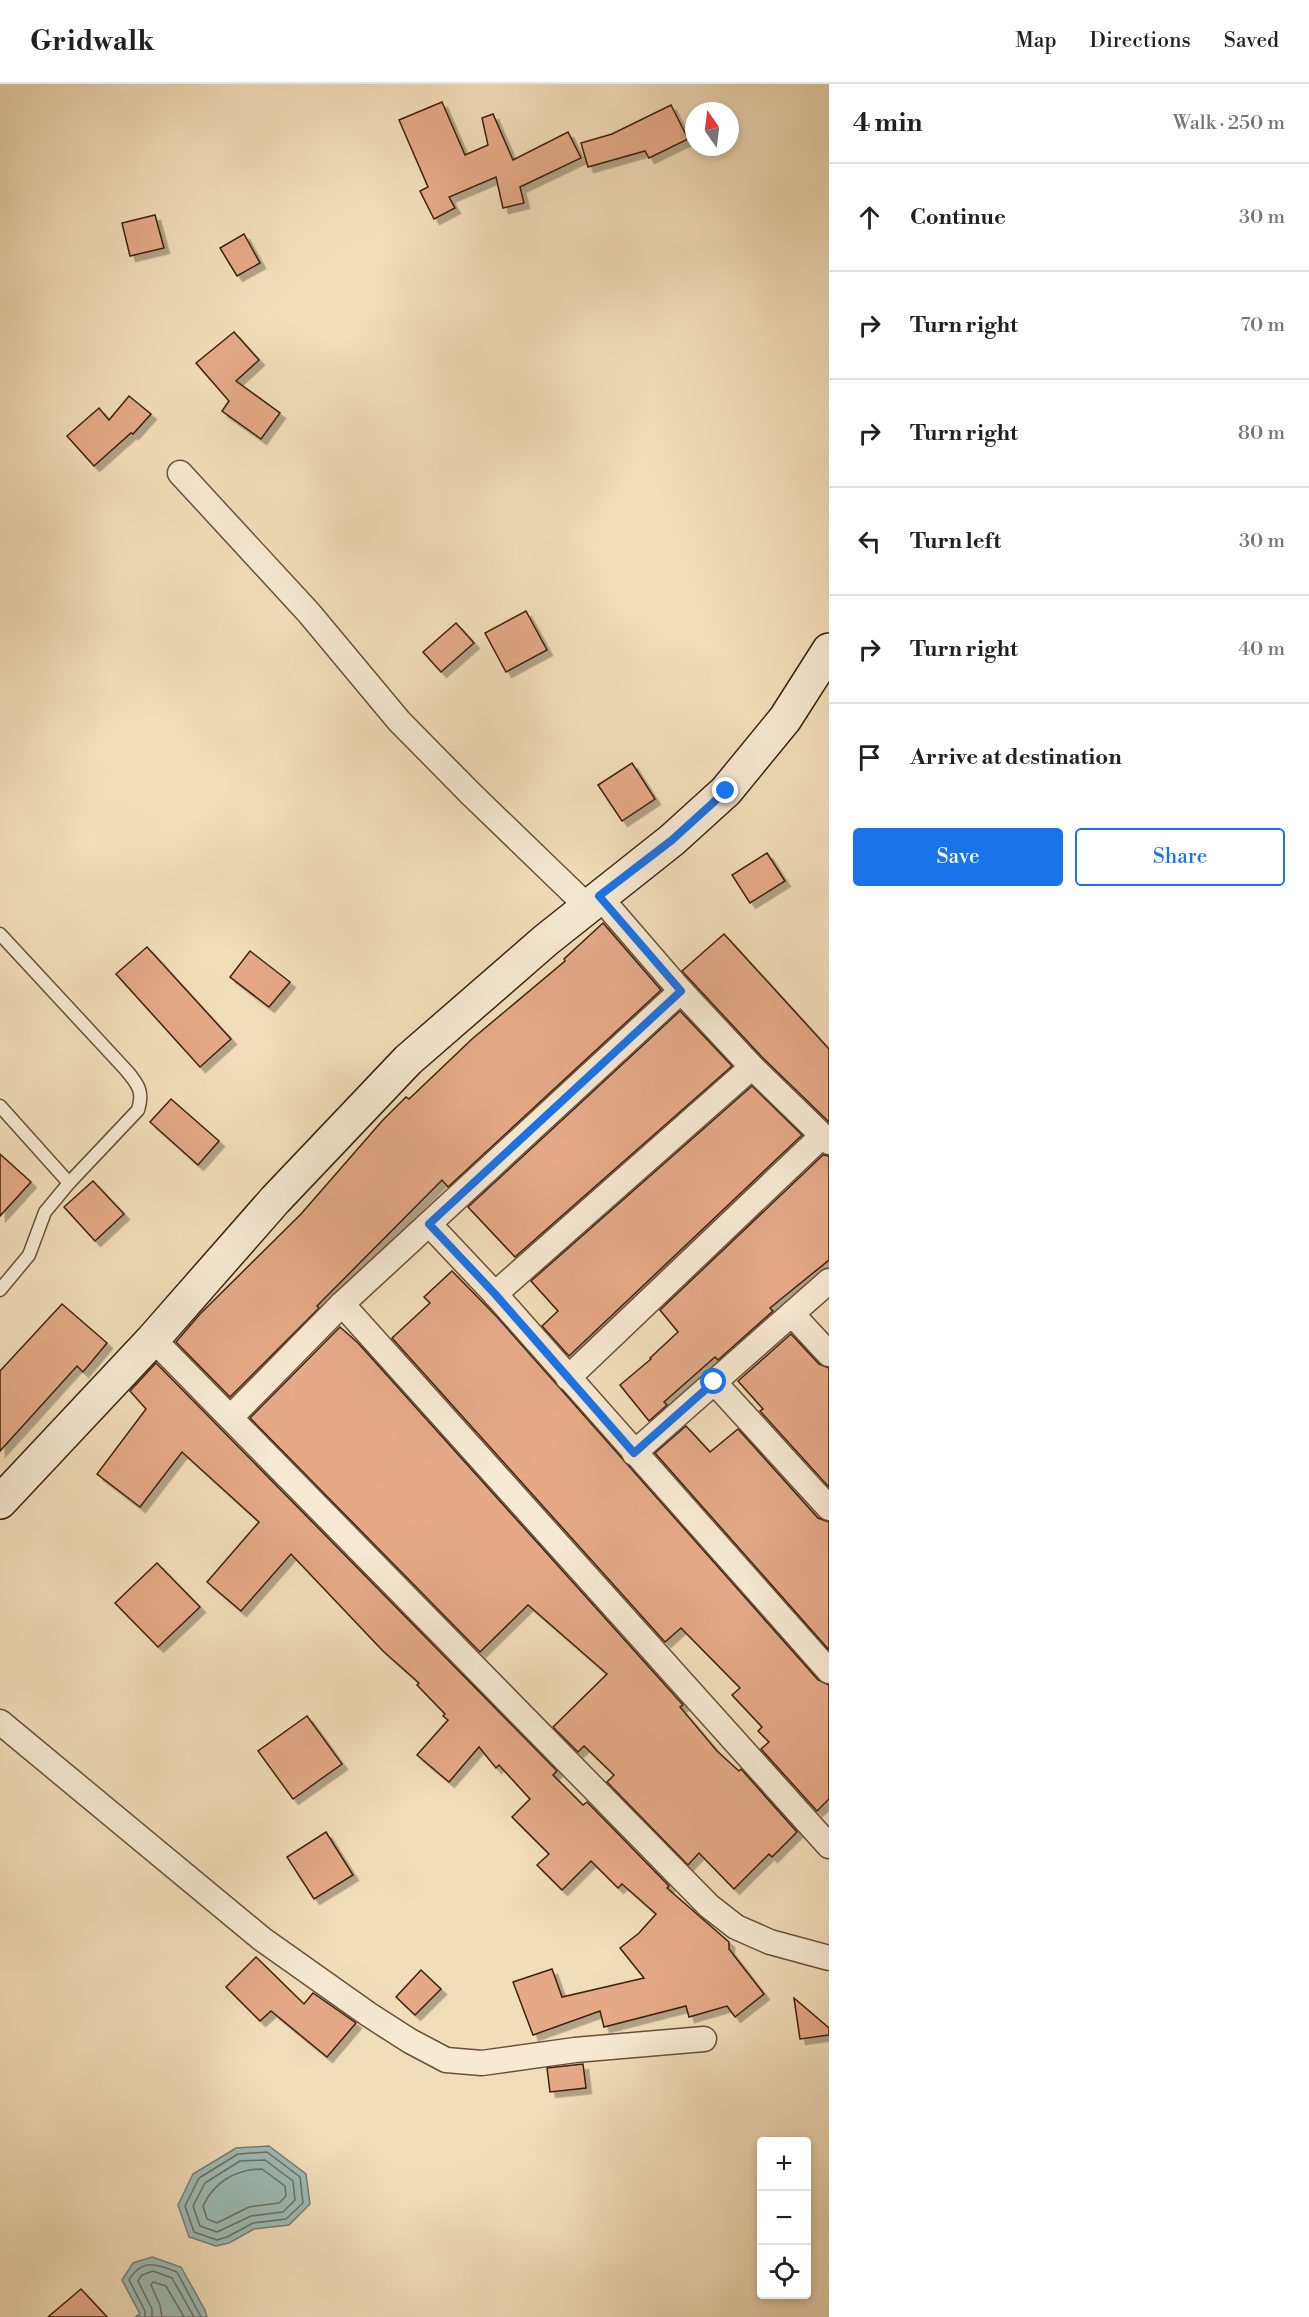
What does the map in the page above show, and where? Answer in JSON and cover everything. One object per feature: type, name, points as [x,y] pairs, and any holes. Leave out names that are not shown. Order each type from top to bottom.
[{"type":"street","points":[[180,473],[309,613],[399,721],[471,794],[593,901],[752,1067],[826,1139],[568,1378]]},
{"type":"street","points":[[0,1502],[153,1339],[275,1200],[408,1060],[593,901],[672,840],[726,791],[785,719],[829,650]]},
{"type":"street","points":[[231,1417],[342,1304],[681,991]]},
{"type":"street","points":[[495,1294],[752,1067]]},
{"type":"street","points":[[429,1224],[495,1294],[829,1671]]},
{"type":"street","points":[[634,1453],[829,1281]]},
{"type":"street","points":[[342,1304],[829,1846]]},
{"type":"street","points":[[792,1314],[829,1354]]},
{"type":"street","points":[[153,1339],[710,1906],[736,1927],[770,1942],[829,1958]]},
{"type":"street","points":[[714,1382],[829,1508]]},
{"type":"street","points":[[0,1722],[262,1939],[368,2014],[410,2041],[446,2060],[482,2063],[575,2050],[704,2039]]},
{"type":"lane","points":[[0,934],[126,1070],[139,1086],[142,1095],[138,1110],[45,1212],[29,1255],[0,1290]]},
{"type":"lane","points":[[1,1109],[69,1184]]},
{"type":"water","points":[[269,2146],[306,2174],[310,2204],[289,2225],[254,2229],[229,2243],[216,2246],[189,2237],[178,2205],[193,2174],[236,2148]]},
{"type":"water","points":[[152,2257],[181,2267],[207,2317],[135,2317],[140,2314],[122,2280],[133,2263]]},
{"type":"building","points":[[442,102],[465,155],[488,145],[482,118],[493,114],[513,160],[568,132],[581,158],[520,187],[524,203],[503,208],[496,177],[449,197],[455,208],[434,219],[420,191],[428,187],[399,120]]},
{"type":"building","points":[[671,105],[685,133],[685,140],[649,158],[645,151],[588,167],[581,143],[612,134]]},
{"type":"building","points":[[155,215],[164,248],[130,256],[122,223]]},
{"type":"building","points":[[244,234],[260,263],[237,276],[220,248]]},
{"type":"building","points":[[234,332],[259,360],[236,381],[280,413],[261,439],[222,411],[229,401],[196,363]]},
{"type":"building","points":[[129,396],[151,414],[133,434],[131,433],[94,466],[67,436],[99,408],[109,420]]},
{"type":"building","points":[[526,611],[547,650],[506,672],[485,633]]},
{"type":"building","points":[[456,623],[474,643],[441,672],[423,652]]},
{"type":"building","points":[[632,763],[655,799],[622,821],[598,785]]},
{"type":"building","points":[[767,853],[785,881],[750,903],[732,875]]},
{"type":"building","points":[[603,923],[661,990],[448,1187],[442,1180],[230,1397],[176,1342],[200,1314],[301,1214],[382,1121],[406,1097],[409,1099],[472,1039],[565,961],[564,959]]},
{"type":"building","points":[[724,934],[829,1049],[829,1122],[762,1057],[682,971]]},
{"type":"building","points":[[147,947],[231,1039],[200,1067],[116,974]]},
{"type":"building","points":[[250,951],[290,982],[269,1007],[230,977]]},
{"type":"building","points":[[680,1011],[732,1066],[515,1257],[468,1207]]},
{"type":"building","points":[[752,1086],[802,1135],[569,1356],[542,1326],[558,1311],[531,1281]]},
{"type":"building","points":[[171,1099],[219,1141],[198,1165],[150,1122]]},
{"type":"building","points":[[0,1154],[31,1182],[0,1216]]},
{"type":"building","points":[[823,1155],[829,1156],[829,1260],[770,1308],[773,1311],[718,1360],[715,1357],[664,1402],[667,1405],[649,1421],[620,1385],[678,1332],[660,1310]]},
{"type":"building","points":[[93,1181],[124,1214],[95,1241],[64,1207]]},
{"type":"building","points":[[452,1271],[497,1317],[818,1680],[829,1685],[829,1799],[817,1811],[761,1749],[769,1742],[758,1731],[762,1727],[732,1695],[740,1688],[681,1628],[665,1642],[392,1338],[430,1303],[424,1297]]},
{"type":"building","points":[[62,1304],[107,1343],[83,1372],[77,1366],[0,1451],[0,1371]]},
{"type":"building","points":[[340,1327],[358,1343],[683,1705],[680,1707],[717,1751],[739,1771],[741,1769],[797,1832],[772,1857],[769,1854],[734,1889],[699,1853],[688,1865],[607,1782],[614,1775],[584,1746],[578,1752],[553,1727],[607,1674],[528,1605],[480,1652],[250,1418]]},
{"type":"building","points":[[791,1334],[819,1364],[829,1368],[829,1487],[760,1411],[763,1409],[738,1381]]},
{"type":"building","points":[[156,1363],[557,1771],[553,1775],[583,1805],[587,1802],[669,1886],[667,1888],[729,1942],[729,1949],[764,1994],[735,2017],[727,2006],[689,2017],[686,2006],[604,2027],[600,2011],[533,2035],[513,1982],[552,1969],[562,1997],[644,1978],[620,1948],[639,1933],[656,1914],[622,1884],[618,1888],[591,1861],[562,1890],[537,1865],[549,1854],[512,1817],[530,1799],[499,1765],[496,1768],[479,1747],[449,1782],[417,1755],[448,1720],[443,1716],[445,1714],[417,1685],[419,1683],[383,1651],[291,1554],[241,1611],[207,1582],[259,1522],[182,1452],[140,1507],[97,1474],[146,1409],[130,1391]]},
{"type":"building","points":[[686,1426],[710,1452],[738,1429],[818,1518],[829,1522],[829,1650],[655,1453]]},
{"type":"building","points":[[157,1563],[200,1607],[158,1647],[115,1603]]},
{"type":"building","points":[[307,1716],[342,1764],[293,1799],[258,1751]]},
{"type":"building","points":[[326,1832],[353,1875],[314,1899],[287,1857]]},
{"type":"building","points":[[256,1957],[304,2004],[313,1993],[356,2023],[327,2057],[271,2011],[260,2021],[226,1987]]},
{"type":"building","points":[[421,1970],[441,1989],[415,2015],[396,1997]]},
{"type":"building","points":[[794,1998],[829,2028],[829,2035],[800,2039]]},
{"type":"building","points":[[583,2064],[586,2088],[550,2092],[547,2068]]},
{"type":"building","points":[[81,2289],[107,2317],[48,2317]]},
{"type":"route","points":[[714,1382],[634,1453],[495,1294],[429,1224],[681,991],[599,896],[672,840],[726,791]]}]
